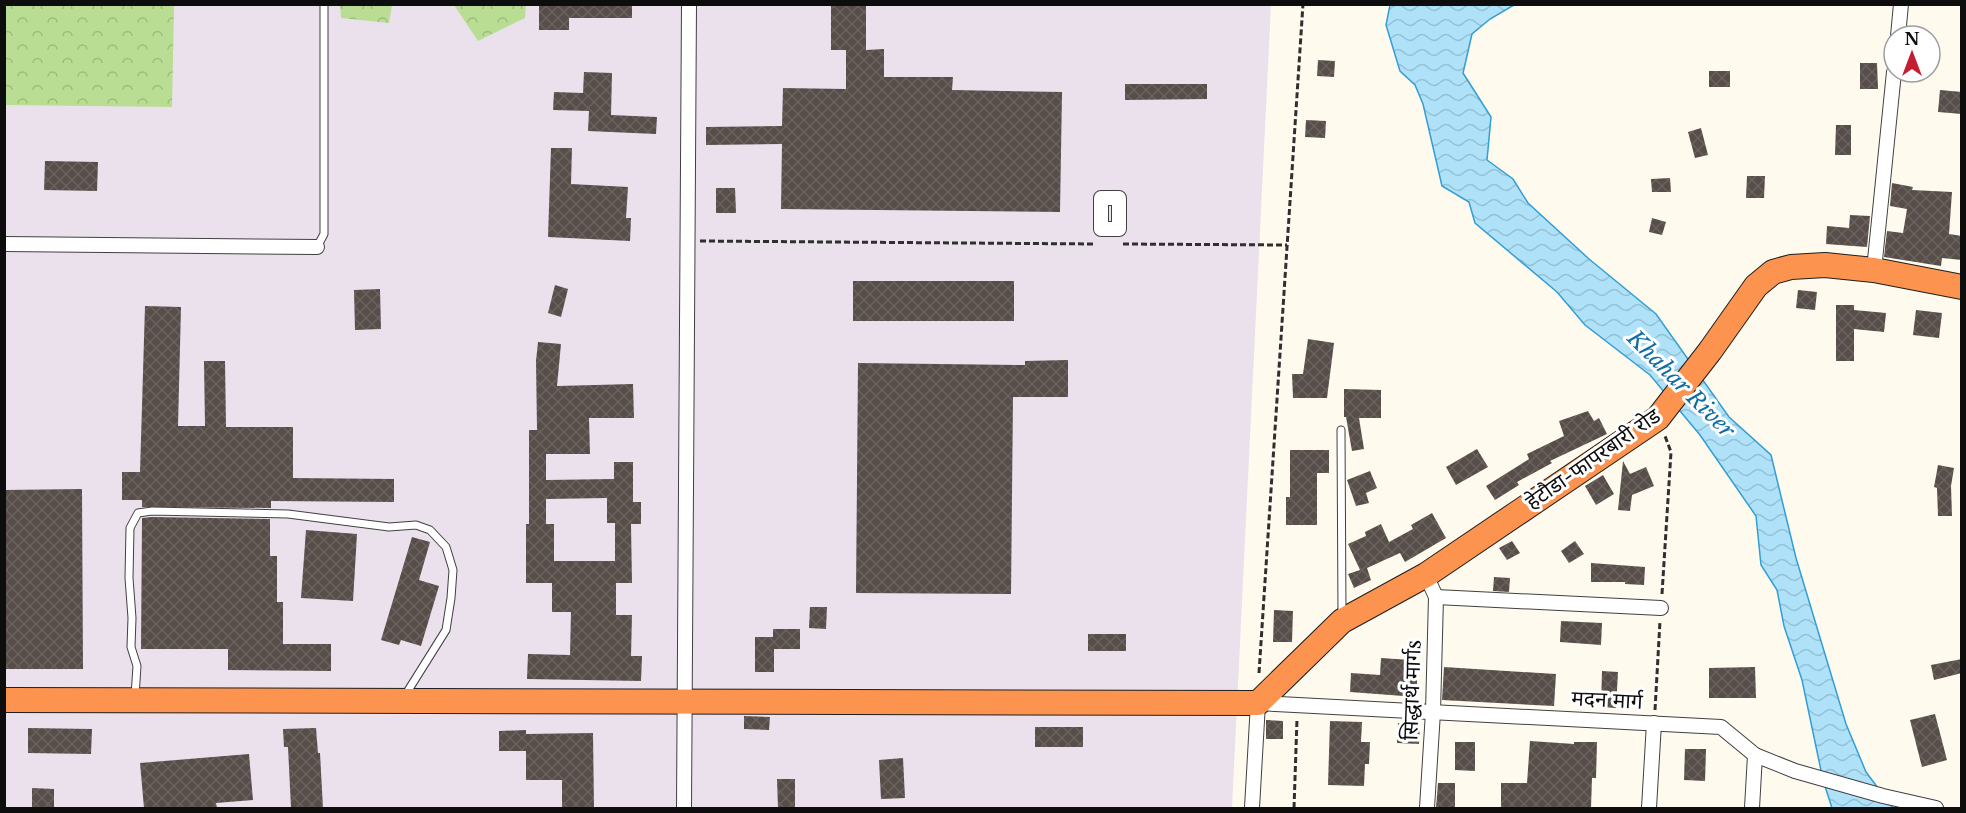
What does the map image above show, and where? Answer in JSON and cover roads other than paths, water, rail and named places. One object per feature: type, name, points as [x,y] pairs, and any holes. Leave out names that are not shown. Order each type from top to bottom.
[{"type":"highway","name":"हेटौडा-फापरबारी रोड","points":[[1258,703],[1342,621],[1426,575],[1658,418],[1710,351],[1756,286],[1773,272],[1791,267],[1825,265],[1874,270],[1962,287]]},
{"type":"highway","points":[[4,700],[1258,703]]},
{"type":"street","points":[[684,808],[689,4]]},
{"type":"street","points":[[1899,24],[1901,4]]},
{"type":"street","points":[[1874,270],[1893,84]]},
{"type":"street","points":[[4,244],[317,247]]},
{"type":"street","name":"सिद्धार्थ मार्गs","points":[[1426,575],[1436,597],[1433,712],[1427,808]]},
{"type":"street","points":[[1436,597],[1661,608]]},
{"type":"street","points":[[1252,808],[1258,703]]},
{"type":"street","name":"मदन मार्ग","points":[[1258,703],[1721,727],[1755,755],[1823,780],[1936,808]]},
{"type":"street","points":[[1649,808],[1654,723]]},
{"type":"street","points":[[1752,808],[1755,755]]},
{"type":"lane","points":[[317,247],[324,234],[324,4]]},
{"type":"lane","points":[[1341,430],[1342,621]]},
{"type":"lane","points":[[135,701],[137,666],[131,647],[130,528],[138,513],[152,511],[288,514],[389,527],[416,525],[430,530],[446,547],[453,570],[448,619],[446,630],[402,701]]},
{"type":"water","name":"Khahar River","points":[[1390,5],[1514,5],[1490,19],[1472,34],[1463,73],[1491,117],[1487,160],[1513,179],[1528,203],[1589,259],[1656,314],[1729,417],[1771,455],[1796,558],[1846,724],[1866,772],[1893,808],[1832,808],[1823,780],[1802,680],[1784,626],[1777,590],[1761,565],[1756,516],[1700,435],[1650,375],[1585,325],[1557,292],[1475,223],[1469,202],[1442,186],[1423,104],[1415,85],[1400,71],[1386,25]]}]
